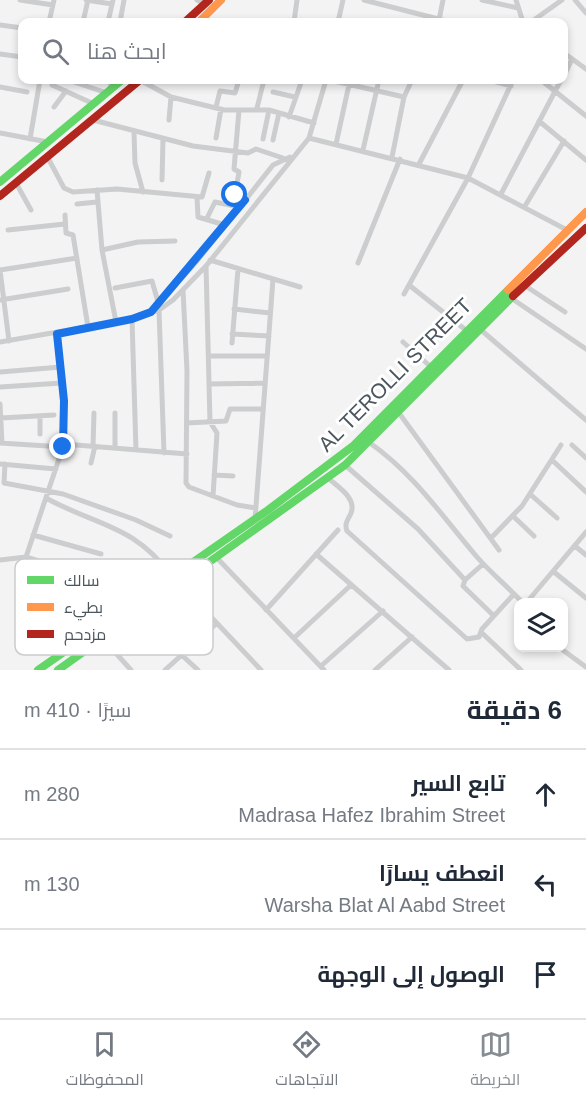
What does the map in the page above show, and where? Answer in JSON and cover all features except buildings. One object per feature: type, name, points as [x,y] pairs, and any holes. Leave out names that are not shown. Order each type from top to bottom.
[{"type":"street","points":[[20,0],[54,2],[50,18]]},
{"type":"street","points":[[84,18],[87,0],[113,2],[110,18]]},
{"type":"street","points":[[121,18],[124,0]]},
{"type":"street","points":[[196,0],[207,2]]},
{"type":"street","points":[[203,18],[221,0]]},
{"type":"street","points":[[295,18],[297,0]]},
{"type":"street","points":[[339,18],[343,0]]},
{"type":"street","points":[[364,0],[432,18]]},
{"type":"street","points":[[439,18],[443,0]]},
{"type":"street","points":[[482,0],[518,8]]},
{"type":"street","points":[[516,0],[521,18]]},
{"type":"street","points":[[537,18],[562,0]]},
{"type":"street","points":[[575,0],[586,13]]},
{"type":"street","points":[[189,18],[207,2]]},
{"type":"street","points":[[0,25],[18,27]]},
{"type":"street","points":[[0,54],[18,56]]},
{"type":"street","points":[[568,56],[586,69]]},
{"type":"street","points":[[568,67],[572,59]]},
{"type":"street","points":[[30,140],[39,84]]},
{"type":"street","points":[[83,84],[109,91]]},
{"type":"street","points":[[109,84],[109,91]]},
{"type":"street","points":[[0,182],[117,84]]},
{"type":"street","points":[[0,196],[135,84]]},
{"type":"street","points":[[147,84],[171,97],[219,108],[268,110],[314,123]]},
{"type":"street","points":[[216,138],[220,91],[236,93],[238,84]]},
{"type":"street","points":[[257,108],[263,84]]},
{"type":"street","points":[[289,117],[300,84]]},
{"type":"street","points":[[0,342],[57,334],[132,319],[159,310],[183,290],[208,263],[291,157],[309,138],[327,84]]},
{"type":"street","points":[[336,144],[350,84]]},
{"type":"street","points":[[356,84],[404,97]]},
{"type":"street","points":[[363,150],[378,84]]},
{"type":"street","points":[[392,157],[404,97],[410,84]]},
{"type":"street","points":[[419,164],[461,84]]},
{"type":"street","points":[[404,294],[468,178],[512,84]]},
{"type":"street","points":[[546,84],[586,116]]},
{"type":"street","points":[[501,194],[559,84]]},
{"type":"street","points":[[52,85],[94,104]]},
{"type":"street","points":[[0,87],[27,92]]},
{"type":"street","points":[[54,107],[66,91]]},
{"type":"street","points":[[273,92],[295,98]]},
{"type":"street","points":[[169,120],[171,97]]},
{"type":"street","points":[[239,110],[234,169],[238,172],[235,195],[245,200]]},
{"type":"street","points":[[263,139],[268,110]]},
{"type":"street","points":[[273,140],[279,113]]},
{"type":"street","points":[[93,120],[134,133],[163,139],[250,153],[256,149],[283,158],[291,157]]},
{"type":"street","points":[[539,121],[586,160]]},
{"type":"street","points":[[0,133],[48,142]]},
{"type":"street","points":[[134,133],[135,163],[143,192]]},
{"type":"street","points":[[309,138],[400,159],[468,178],[567,230]]},
{"type":"street","points":[[162,180],[163,139]]},
{"type":"street","points":[[525,206],[564,141]]},
{"type":"street","points":[[48,158],[68,190],[143,192],[197,197],[204,196],[209,173]]},
{"type":"street","points":[[151,312],[273,165],[283,158]]},
{"type":"street","points":[[358,263],[400,159]]},
{"type":"street","points":[[16,183],[31,210]]},
{"type":"street","points":[[97,190],[102,250],[116,322]]},
{"type":"street","points":[[197,197],[197,216],[225,225]]},
{"type":"street","points":[[77,204],[97,202]]},
{"type":"street","points":[[207,218],[215,202],[239,207]]},
{"type":"street","name":"AL TEROLLI STREET","points":[[196,559],[255,519],[353,446],[586,212]]},
{"type":"street","points":[[65,215],[66,233],[73,235],[88,327]]},
{"type":"street","points":[[8,230],[65,224]]},
{"type":"street","name":"AL TEROLLI STREET","points":[[213,561],[328,478],[370,443],[524,285],[584,233]]},
{"type":"street","points":[[102,250],[138,243],[175,241]]},
{"type":"street","points":[[9,340],[0,270],[77,258]]},
{"type":"street","points":[[208,263],[300,287]]},
{"type":"street","points":[[208,263],[210,422],[217,433],[213,496]]},
{"type":"street","points":[[232,343],[238,269]]},
{"type":"street","points":[[255,519],[273,279]]},
{"type":"street","points":[[115,288],[152,281],[158,302]]},
{"type":"street","points":[[409,285],[466,331]]},
{"type":"street","points":[[524,285],[565,312]]},
{"type":"street","points":[[2,299],[68,289]]},
{"type":"street","points":[[183,290],[187,485],[243,507],[256,508]]},
{"type":"street","points":[[511,298],[586,350]]},
{"type":"street","points":[[234,309],[270,313]]},
{"type":"street","points":[[159,310],[164,453]]},
{"type":"street","points":[[132,319],[136,450]]},
{"type":"street","points":[[481,330],[586,420]]},
{"type":"street","points":[[26,557],[64,445],[62,382],[57,334]]},
{"type":"street","points":[[232,334],[268,336]]},
{"type":"street","points":[[403,342],[431,367]]},
{"type":"street","points":[[208,357],[267,356]]},
{"type":"street","points":[[0,372],[61,367]]},
{"type":"street","points":[[0,387],[62,382]]},
{"type":"street","points":[[209,384],[264,383]]},
{"type":"street","points":[[0,405],[1,443],[94,446],[187,454]]},
{"type":"street","points":[[187,423],[227,421],[227,412],[230,409],[262,409]]},
{"type":"street","points":[[92,463],[94,413]]},
{"type":"street","points":[[115,413],[115,448]]},
{"type":"street","points":[[399,413],[499,550]]},
{"type":"street","points":[[1,420],[54,415]]},
{"type":"street","points":[[40,416],[40,434]]},
{"type":"street","points":[[370,443],[393,459],[420,487],[483,564],[518,598]]},
{"type":"street","points":[[491,538],[513,516],[530,494],[561,445]]},
{"type":"street","points":[[572,445],[586,458]]},
{"type":"street","points":[[552,460],[586,492]]},
{"type":"street","points":[[56,469],[2,464],[4,483],[114,512],[170,536]]},
{"type":"street","points":[[345,465],[418,529],[465,580]]},
{"type":"street","points":[[214,475],[233,476]]},
{"type":"street","points":[[328,478],[351,501],[352,508],[346,526],[349,533],[467,639],[476,639],[514,594]]},
{"type":"street","points":[[530,494],[557,518]]},
{"type":"street","points":[[47,495],[67,510],[95,518],[137,540],[158,559]]},
{"type":"street","points":[[513,516],[534,536]]},
{"type":"street","points":[[266,610],[338,530]]},
{"type":"street","points":[[531,598],[586,532]]},
{"type":"street","points":[[33,535],[101,554]]},
{"type":"street","points":[[575,546],[586,555]]},
{"type":"street","points":[[316,554],[412,637],[440,668],[448,670]]},
{"type":"street","points":[[0,560],[26,557],[31,559]]},
{"type":"street","points":[[217,558],[323,668],[383,611]]},
{"type":"street","points":[[483,564],[465,580],[464,588],[494,616]]},
{"type":"street","points":[[554,572],[586,598]]},
{"type":"street","points":[[294,638],[351,585]]},
{"type":"street","points":[[213,621],[261,670]]},
{"type":"street","points":[[213,627],[216,624]]},
{"type":"street","points":[[482,633],[521,670]]},
{"type":"street","points":[[375,670],[412,637]]},
{"type":"street","points":[[565,652],[586,667]]},
{"type":"street","name":"AL TEROLLI STREET","points":[[38,670],[59,655]]},
{"type":"street","name":"AL TEROLLI STREET","points":[[58,670],[68,667],[82,655]]},
{"type":"street","points":[[114,655],[124,668],[131,670]]},
{"type":"street","points":[[165,670],[182,655]]},
{"type":"street","points":[[184,655],[198,670]]},
{"type":"traffic: fast","points":[[0,182],[117,84]]},
{"type":"traffic: fast","points":[[198,559],[353,446],[508,290]]},
{"type":"traffic: fast","points":[[213,559],[345,465],[513,296]]},
{"type":"traffic: fast","points":[[38,670],[60,655]]},
{"type":"traffic: fast","points":[[58,670],[79,655]]},
{"type":"traffic: slow","points":[[203,18],[221,0]]},
{"type":"traffic: slow","points":[[508,290],[586,212]]},
{"type":"traffic: jam","points":[[189,18],[209,0]]},
{"type":"traffic: jam","points":[[0,196],[135,84]]},
{"type":"traffic: jam","points":[[513,296],[586,228]]},
{"type":"route","points":[[63,447],[64,401],[57,334],[132,319],[151,312],[245,200],[235,195]]}]
